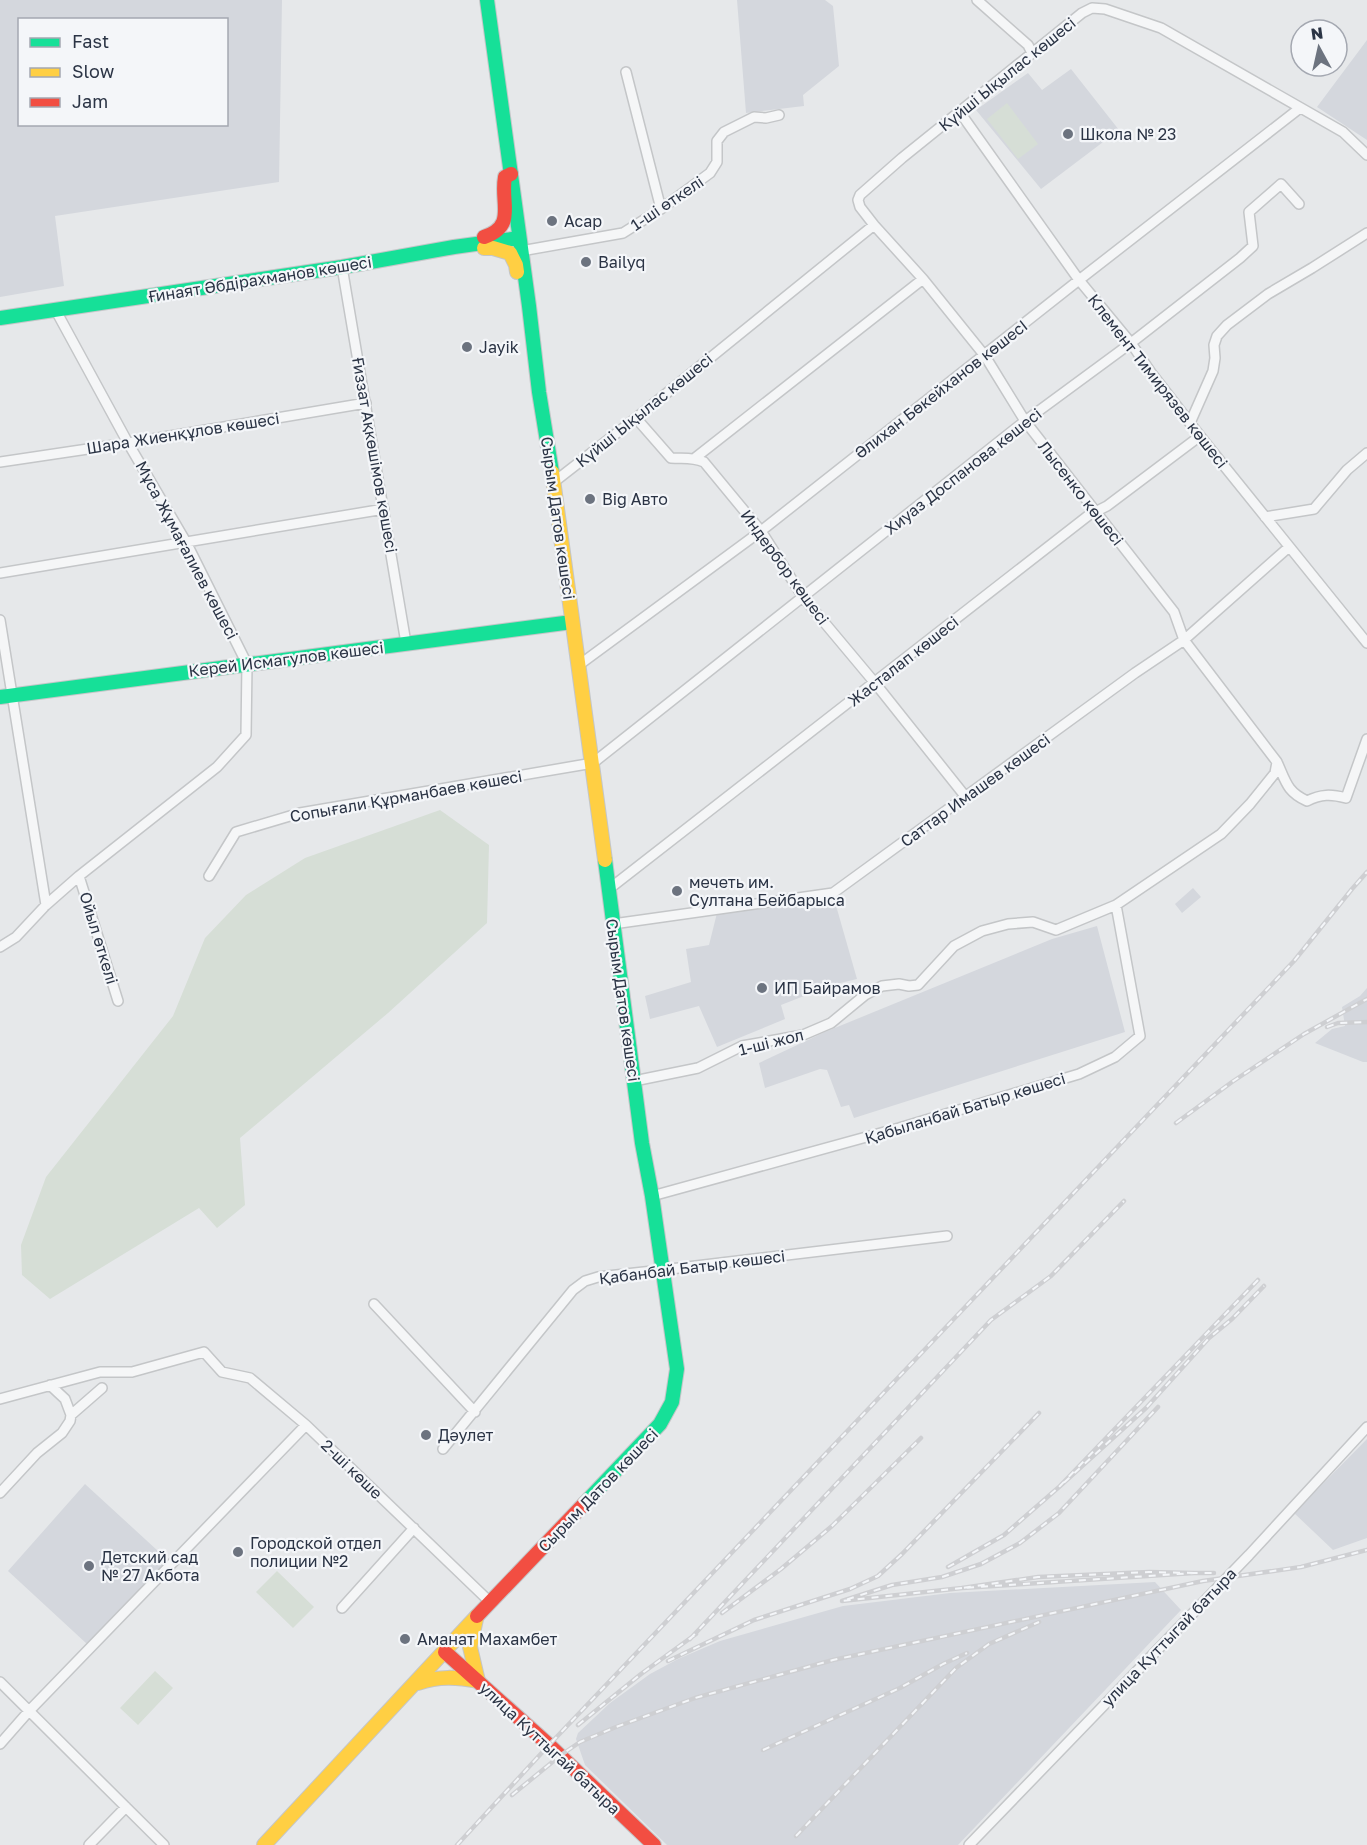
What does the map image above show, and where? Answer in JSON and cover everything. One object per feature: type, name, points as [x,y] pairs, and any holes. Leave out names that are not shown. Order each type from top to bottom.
[{"type":"main road","name":"Сырым Датов көшесі","points":[[264,1845],[490,1602],[660,1425],[672,1402],[677,1369],[642,1143],[593,763],[554,482],[539,392],[487,0]]},
{"type":"main road","points":[[454,247],[498,232],[504,216],[503,182],[505,177],[511,174]]},
{"type":"main road","name":"Ғинаят Әбдірахманов көшесі","points":[[0,318],[342,267],[454,247],[520,244]]},
{"type":"main road","points":[[454,247],[493,248],[510,253],[516,264],[520,294],[529,306]]},
{"type":"main road","name":"Керей Исмагулов көшесі","points":[[6,696],[572,622]]},
{"type":"main road","points":[[416,1684],[443,1676],[478,1682],[470,1647],[477,1617]]},
{"type":"main road","name":"улица Куттыгай батыра","points":[[445,1652],[549,1745],[654,1845]]},
{"type":"street","points":[[977,0],[1028,45],[1032,53]]},
{"type":"street","name":"Күйші Ықылас көшесі","points":[[858,200],[860,195],[877,180],[959,111],[1082,13],[1092,8],[1105,9],[1161,28],[1343,132],[1367,155]]},
{"type":"street","points":[[626,72],[661,209]]},
{"type":"street","name":"Әлихан Бөкейханов көшесI","points":[[579,665],[761,531],[1300,108]]},
{"type":"street","name":"Клемент Тимирязев көшесі","points":[[959,111],[1079,280],[1131,344],[1200,436],[1367,643]]},
{"type":"street","name":"1-ші өткелі","points":[[520,244],[623,233],[661,209],[710,173],[717,162],[717,141],[724,132],[754,117],[766,118],[779,115]]},
{"type":"street","name":"Хиуаз Доспанова көшесі","points":[[593,763],[1025,421],[1131,344],[1240,258],[1253,246],[1250,212],[1281,184],[1299,204]]},
{"type":"street","name":"Лысенко көшесі","points":[[858,200],[860,207],[874,225],[923,279],[985,356],[1025,421],[1174,612],[1184,640],[1277,762]]},
{"type":"street","name":"Күйші Ықылас көшесі","points":[[554,482],[874,225]]},
{"type":"street","points":[[1190,423],[1213,371],[1214,345],[1217,336],[1227,325],[1268,294],[1367,232]]},
{"type":"street","name":"Ғиззат Ақкөшімов көшесi","points":[[342,267],[406,644]]},
{"type":"street","points":[[636,418],[671,458],[695,458],[923,279]]},
{"type":"street","name":"Мұса Жұмағалиев көшесі","points":[[0,947],[16,937],[46,905],[80,876],[217,767],[246,735],[247,664],[186,542],[128,443],[55,309]]},
{"type":"street","name":"Шара Жиенқұлов көшесі","points":[[0,462],[366,403]]},
{"type":"street","name":"Жасталап көшесі","points":[[609,889],[1089,515],[1107,506],[1200,436]]},
{"type":"street","points":[[1265,517],[1314,509],[1347,470],[1367,453]]},
{"type":"street","name":"Индербор көшесі","points":[[695,458],[704,462],[761,531],[803,597],[965,796]]},
{"type":"street","points":[[0,573],[384,509]]},
{"type":"street","name":"Саттар Имашев көшесі","points":[[613,924],[833,893],[1135,673],[1184,640],[1289,547]]},
{"type":"street","points":[[0,620],[6,696],[46,905]]},
{"type":"street","points":[[1277,762],[1294,795],[1307,801],[1330,794],[1346,798],[1367,740]]},
{"type":"street","points":[[1116,905],[1221,834],[1250,804],[1275,773],[1277,762]]},
{"type":"street","name":"Сопығали Құрманбаев көшесі","points":[[208,876],[236,832],[300,813],[593,763]]},
{"type":"street","name":"Ойыл өткелі","points":[[80,876],[118,1001]]},
{"type":"street","name":"1-ші жол","points":[[634,1080],[698,1068],[742,1046],[803,1035],[831,1023],[864,995],[882,986],[918,985],[954,946],[982,931],[1008,924],[1033,922],[1056,930],[1116,905]]},
{"type":"street","name":"Қабыланбай Батыр көшесі","points":[[652,1196],[899,1128],[1079,1074],[1115,1057],[1140,1036],[1116,905]]},
{"type":"street","name":"Қабанбай Батыр көшесі","points":[[443,1449],[573,1290],[585,1281],[598,1276],[947,1236]]},
{"type":"street","points":[[374,1304],[475,1412]]},
{"type":"street","name":"2-ші көше","points":[[50,1385],[100,1372],[132,1372],[204,1352],[222,1372],[250,1378],[306,1425],[490,1602]]},
{"type":"street","points":[[0,1399],[50,1385],[65,1400],[71,1415],[62,1433],[36,1453],[0,1493]]},
{"type":"street","points":[[71,1415],[102,1388]]},
{"type":"street","points":[[0,1744],[29,1711],[306,1425]]},
{"type":"street","name":"улица Куттыгай батыра","points":[[969,1845],[1249,1554],[1367,1427]]},
{"type":"street","points":[[342,1608],[414,1528]]},
{"type":"street","points":[[0,1682],[164,1845]]},
{"type":"street","points":[[89,1845],[126,1807]]},
{"type":"shaded area","points":[[0,0],[282,0],[279,182],[55,216],[64,286],[0,297]]},
{"type":"shaded area","points":[[737,0],[825,0],[833,6],[839,66],[803,95],[804,106],[746,113]]},
{"type":"shaded area","points":[[1367,40],[1367,140],[1317,107],[1339,78],[1349,78],[1349,64]]},
{"type":"shaded area","points":[[1071,69],[1119,130],[1041,189],[976,110],[1028,73],[1042,90]]},
{"type":"shaded area","points":[[1007,103],[1038,144],[1018,159],[987,119]]},
{"type":"shaded area","points":[[440,810],[489,845],[487,923],[388,1013],[240,1138],[245,1205],[217,1228],[199,1208],[50,1299],[22,1275],[21,1245],[46,1177],[173,1016],[205,938],[246,895],[305,858]]},
{"type":"shaded area","points":[[1193,888],[1201,897],[1182,913],[1175,904]]},
{"type":"shaded area","points":[[835,902],[857,979],[832,985],[781,1005],[785,1019],[717,1047],[699,1006],[650,1019],[645,996],[691,982],[686,949],[709,945],[717,913]]},
{"type":"shaded area","points":[[1097,926],[1125,1032],[854,1118],[849,1105],[841,1107],[827,1070],[820,1069],[765,1088],[759,1063],[825,1032],[1052,939]]},
{"type":"shaded area","points":[[1367,988],[1367,1062],[1315,1043],[1332,1029],[1345,1026],[1342,1007],[1360,996]]},
{"type":"shaded area","points":[[1367,1439],[1367,1538],[1333,1550],[1294,1513]]},
{"type":"shaded area","name":"Детский сад № 27 Акбота","points":[[85,1484],[170,1562],[87,1644],[8,1571]]},
{"type":"shaded area","points":[[277,1571],[314,1607],[293,1628],[256,1592]]},
{"type":"shaded area","points":[[1155,1582],[1181,1610],[958,1845],[667,1845],[585,1765],[576,1739],[578,1733],[610,1703],[650,1674],[678,1659],[720,1641],[843,1606],[950,1593]]},
{"type":"shaded area","points":[[155,1671],[173,1688],[138,1725],[120,1708]]},
{"type":"railway","points":[[457,1845],[549,1745],[1294,961],[1367,872]]},
{"type":"railway","points":[[1176,1123],[1304,1034],[1367,999]]},
{"type":"railway","points":[[1327,1027],[1338,1023],[1367,1022]]},
{"type":"railway","points":[[690,1639],[991,1320],[1051,1276],[1124,1201]]},
{"type":"railway","points":[[1258,1280],[1059,1487],[1146,1408],[1209,1338],[1232,1319],[1264,1286]]},
{"type":"railway","points":[[962,1588],[842,1601],[892,1585],[942,1577],[981,1564],[1020,1543],[1059,1513],[1158,1407]]},
{"type":"railway","points":[[668,1661],[754,1620],[850,1589],[878,1576],[1039,1413]]},
{"type":"railway","points":[[722,1613],[781,1569],[832,1526],[921,1438]]},
{"type":"railway","points":[[948,1567],[1004,1535],[1059,1487]]},
{"type":"railway","points":[[512,1795],[580,1742],[695,1698],[833,1660],[1203,1581],[1301,1567],[1367,1550]]},
{"type":"railway","points":[[1194,1573],[1149,1572],[1038,1577],[962,1588],[1214,1573]]},
{"type":"railway","points":[[796,1836],[956,1668],[989,1644],[1039,1622]]},
{"type":"railway","points":[[578,1725],[641,1674],[696,1634]]},
{"type":"railway","points":[[763,1750],[900,1688],[967,1653]]},
{"type":"traffic: fast","points":[[487,0],[539,392],[552,472]]},
{"type":"traffic: fast","points":[[0,318],[519,238]]},
{"type":"traffic: fast","points":[[0,697],[572,622]]},
{"type":"traffic: fast","points":[[585,1503],[660,1424],[672,1402],[677,1369],[642,1143],[605,860]]},
{"type":"traffic: slow","points":[[484,248],[510,253],[517,272]]},
{"type":"traffic: slow","points":[[552,472],[605,860]]},
{"type":"traffic: slow","points":[[264,1845],[477,1616]]},
{"type":"traffic: slow","points":[[418,1683],[448,1678],[478,1681],[470,1647],[476,1619]]},
{"type":"traffic: jam","points":[[484,237],[500,227],[504,220],[505,177],[511,174]]},
{"type":"traffic: jam","points":[[477,1616],[585,1503]]},
{"type":"traffic: jam","points":[[445,1652],[549,1745],[654,1845]]},
{"type":"place","name":"Школа № 23","points":[[1068,134]]},
{"type":"place","name":"Асар","points":[[552,221]]},
{"type":"place","name":"Bailyq","points":[[586,262]]},
{"type":"place","name":"Jayik","points":[[467,347]]},
{"type":"place","name":"Big Авто","points":[[590,499]]},
{"type":"place","name":"мечеть им. Султана Бейбарыса","points":[[677,891]]},
{"type":"place","name":"ИП Байрамов","points":[[762,988]]},
{"type":"place","name":"Дәулет","points":[[426,1435]]},
{"type":"place","name":"Городской отдел полиции №2","points":[[238,1552]]},
{"type":"place","name":"Детский сад № 27 Акбота","points":[[89,1566]]},
{"type":"place","name":"Аманат Махамбет","points":[[405,1639]]}]
